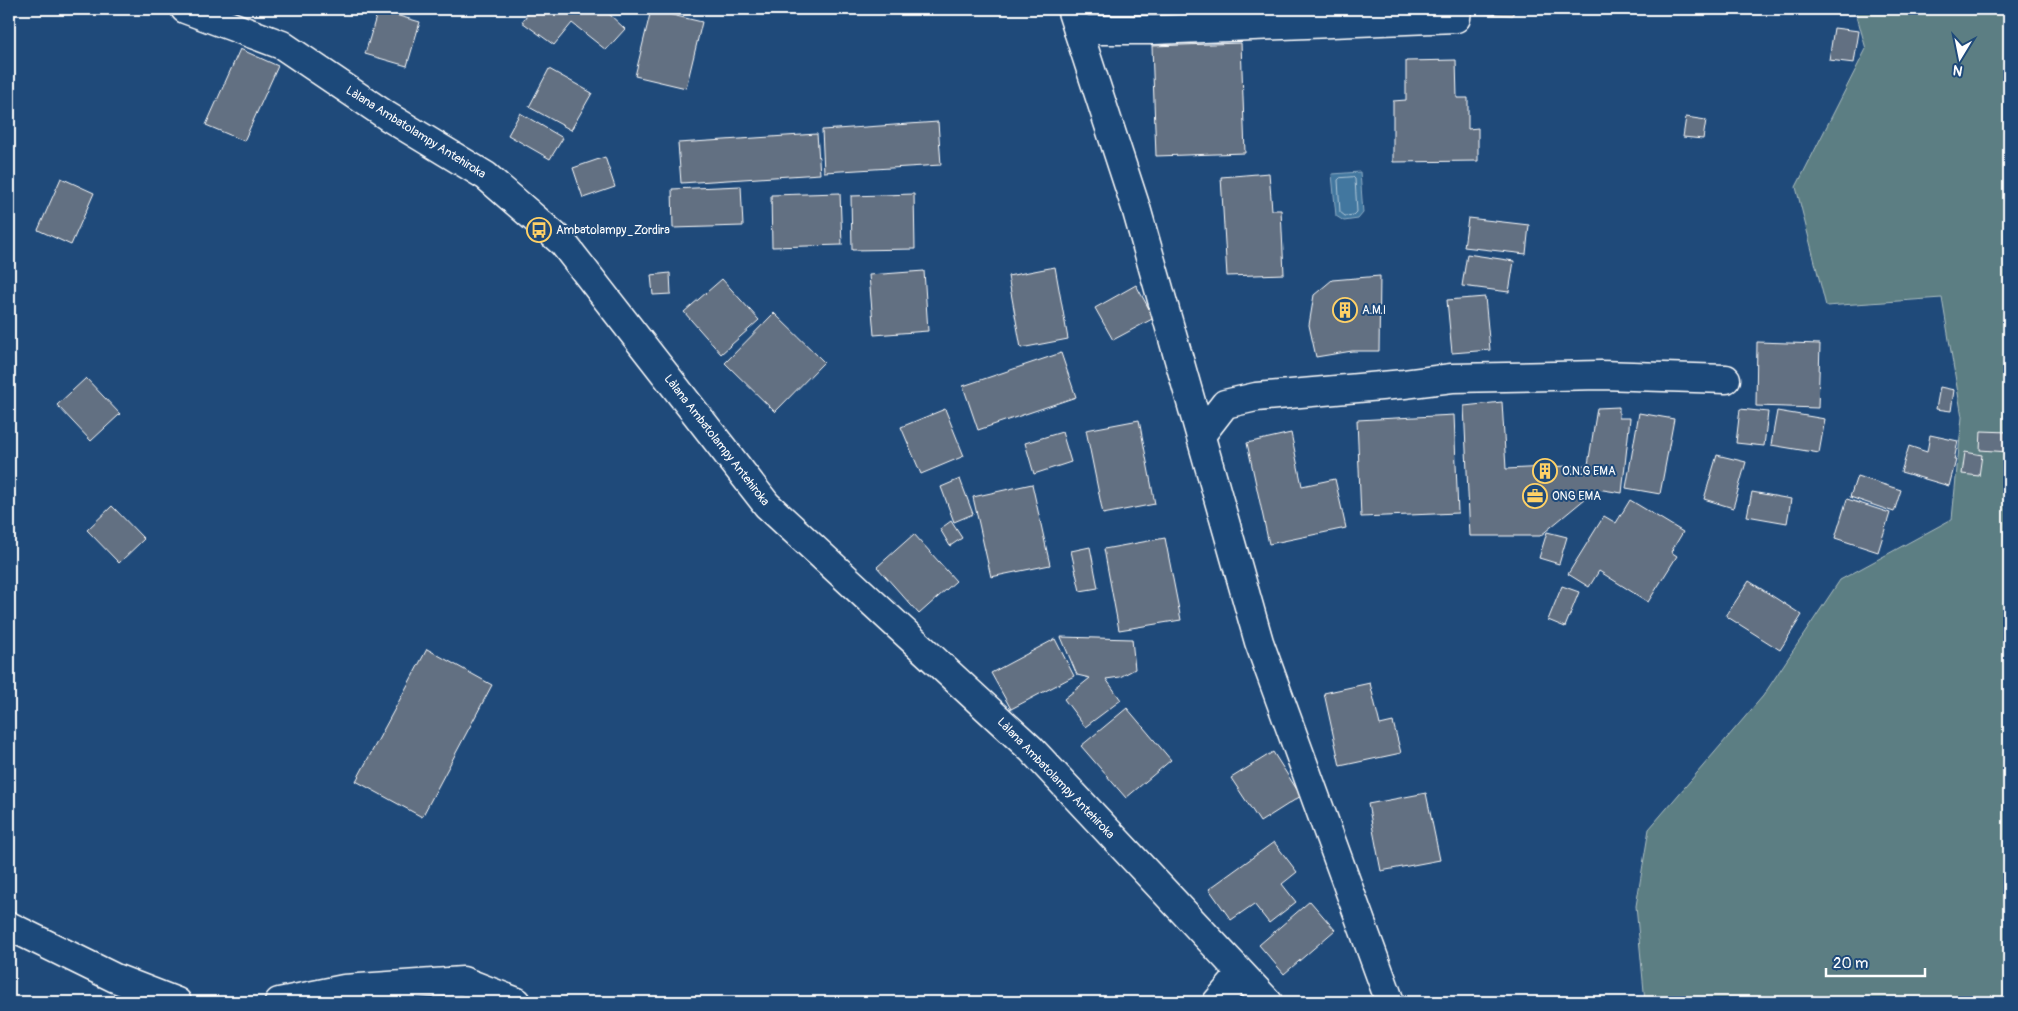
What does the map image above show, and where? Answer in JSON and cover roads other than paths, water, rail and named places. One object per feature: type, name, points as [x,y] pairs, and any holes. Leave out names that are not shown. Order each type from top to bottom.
[{"type":"street","name":"Làlana Ambatolampy Antehiroka","points":[[185,9],[282,45],[387,116],[486,176],[563,243],[767,505],[1031,749],[1268,1002]]},
{"type":"street","points":[[1390,1002],[1259,642],[1136,208],[1075,19],[1154,30],[1456,18],[1457,9]]},
{"type":"street","points":[[1201,435],[1225,404],[1256,397],[1452,378],[1601,375],[1726,379]]},
{"type":"street","points":[[9,926],[115,978],[177,1002]]},
{"type":"street","points":[[1218,1002],[1241,974]]},
{"type":"street","points":[[278,1002],[344,989],[463,981],[517,1002]]},
{"type":"water","points":[[1360,172],[1363,213],[1358,219],[1344,221],[1336,216],[1332,174]]},
{"type":"place","name":"Ambatolampy_Zordira","points":[[539,230]]},
{"type":"place","name":"A.M.I","points":[[1345,310]]},
{"type":"place","name":"O.N.G EMA","points":[[1545,471]]},
{"type":"place","name":"ONG EMA","points":[[1535,496]]}]
